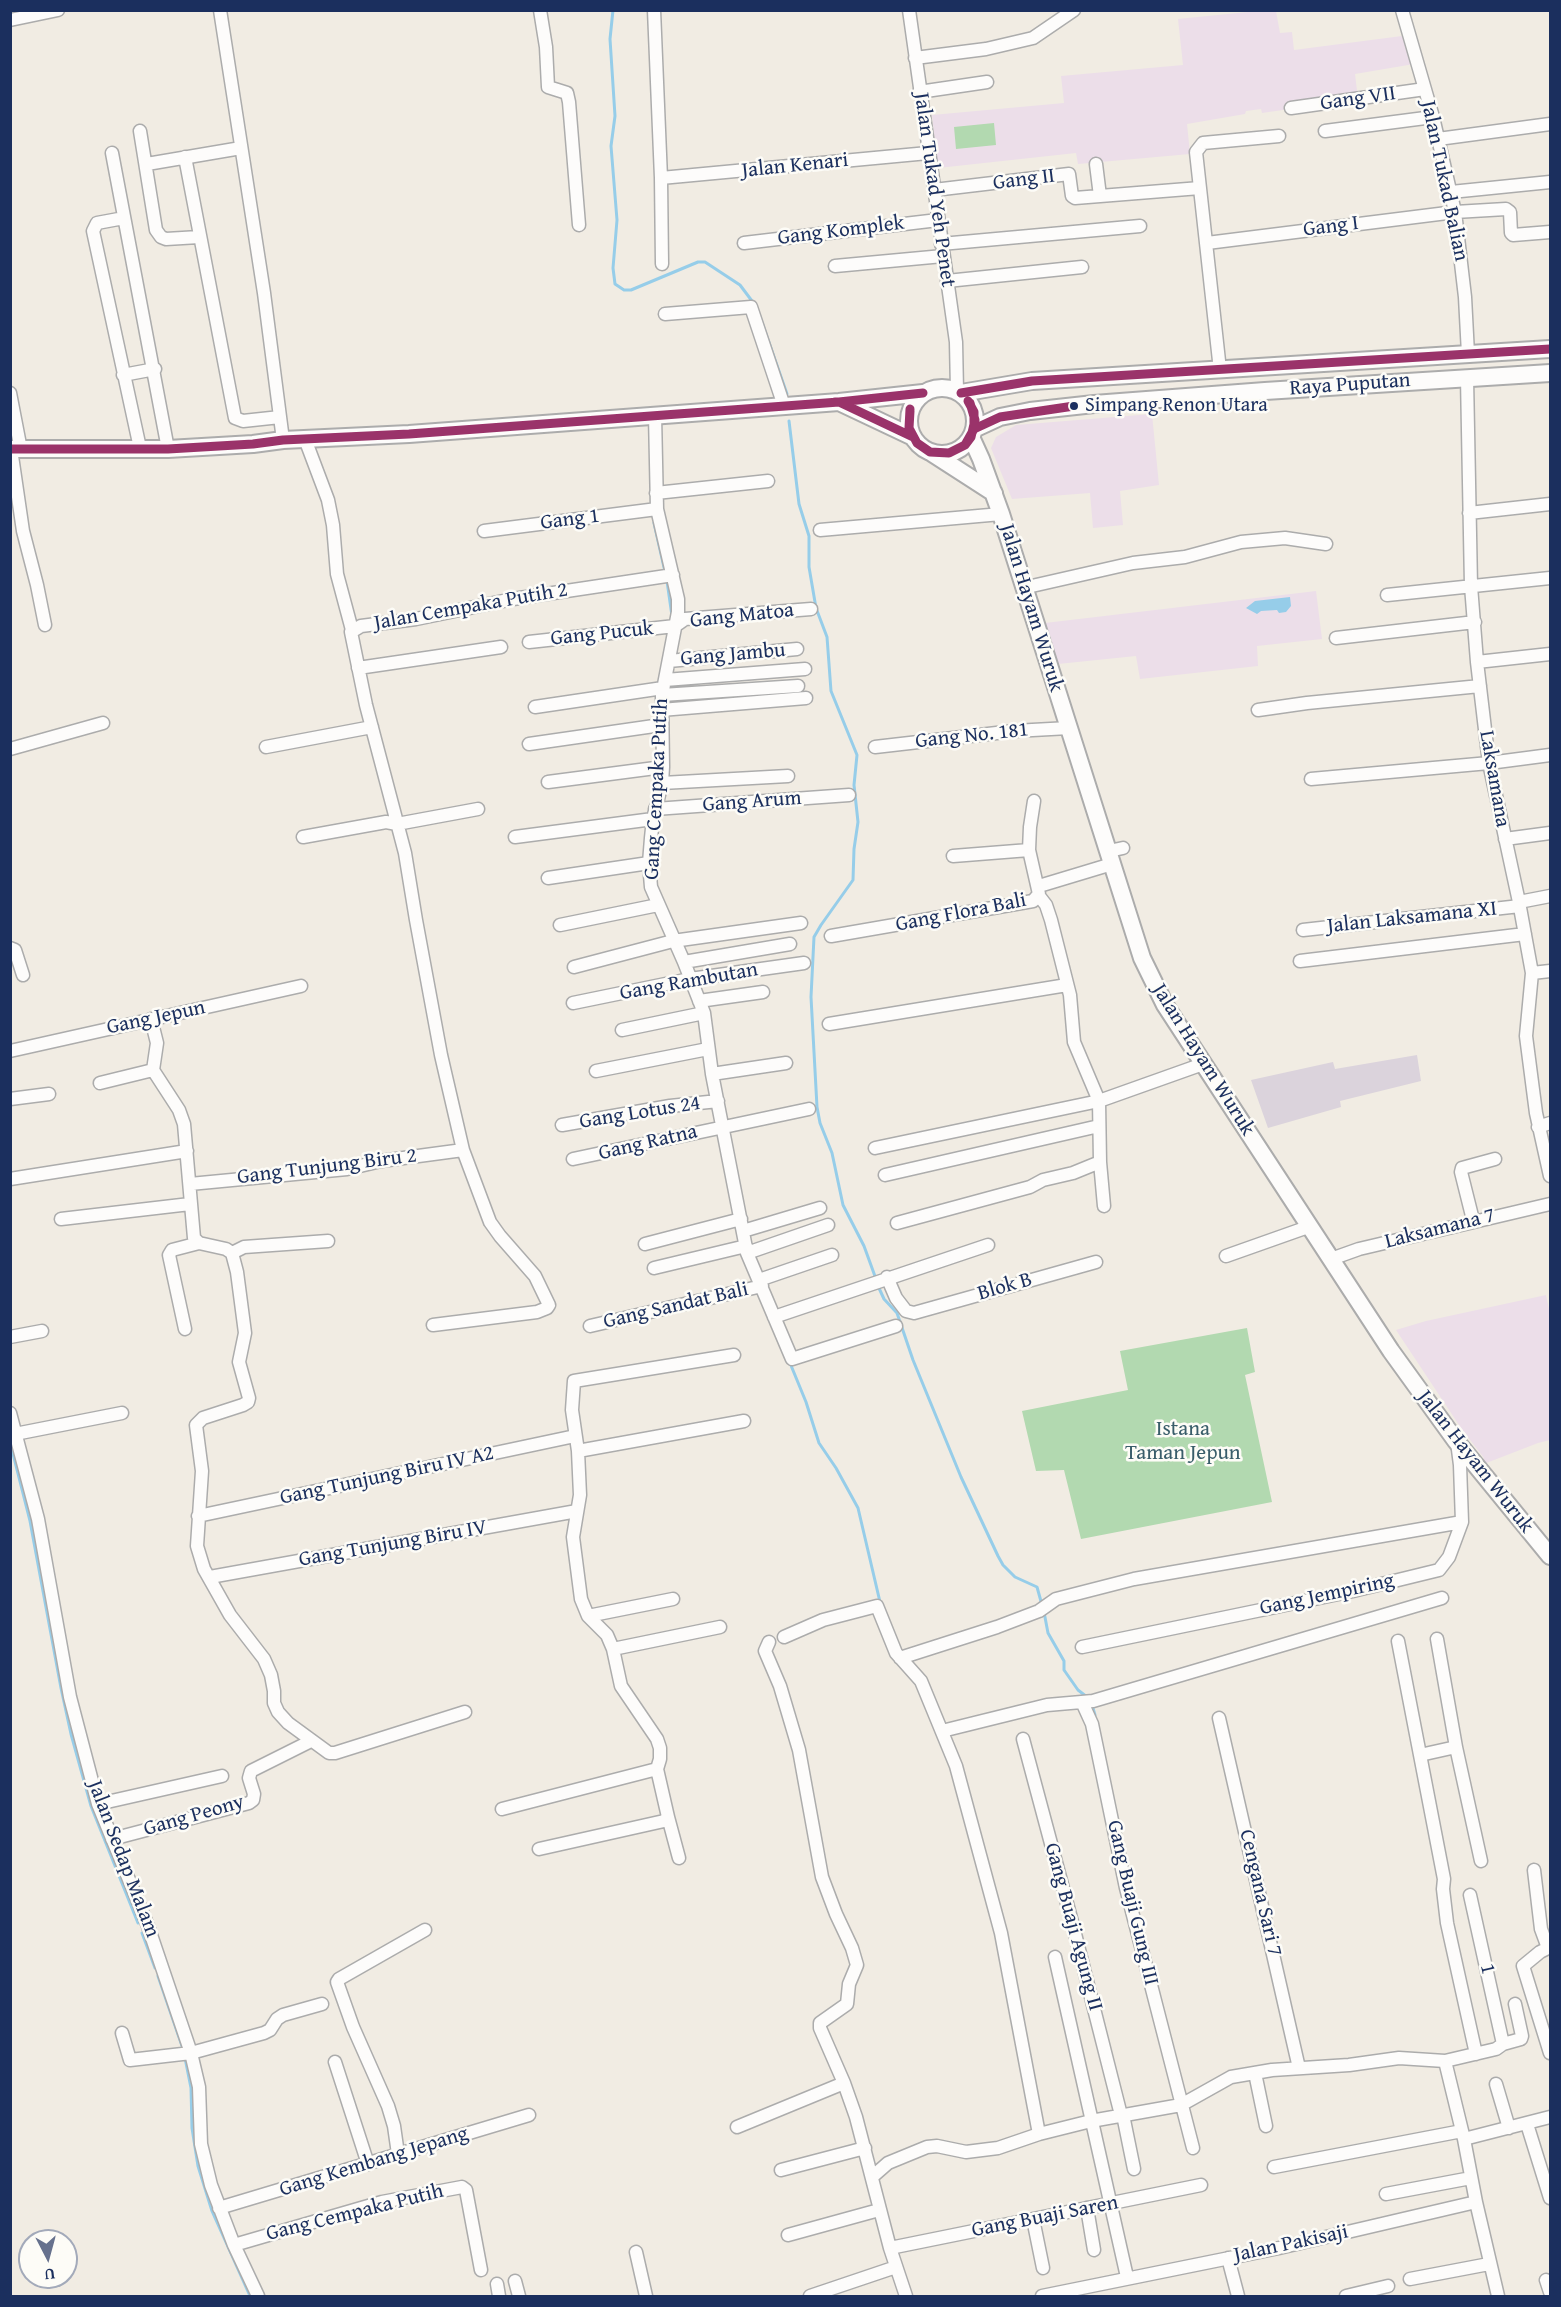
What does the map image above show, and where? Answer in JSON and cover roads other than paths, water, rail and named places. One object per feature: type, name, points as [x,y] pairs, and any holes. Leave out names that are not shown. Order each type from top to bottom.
[{"type":"main road","name":"Raya Puputan","points":[[955,391],[1032,381],[1551,349]]},
{"type":"main road","name":"Raya Puputan","points":[[972,433],[1000,417],[1083,405],[1551,373]]},
{"type":"main road","points":[[14,450],[168,449],[839,402],[923,393],[938,388],[955,391],[971,405],[974,412],[972,433],[957,450],[939,454],[930,452]]},
{"type":"main road","points":[[923,393],[910,408],[908,418],[917,444],[994,493]]},
{"type":"main road","points":[[839,402],[881,424],[913,437]]},
{"type":"main road","name":"Jalan Hayam Wuruk","points":[[972,433],[1001,514],[1069,728],[1115,854],[1142,958],[1149,974],[1165,1005],[1391,1351],[1456,1441],[1551,1556]]},
{"type":"street","points":[[10,20],[58,10]]},
{"type":"street","points":[[220,10],[264,293],[283,440]]},
{"type":"street","points":[[540,10],[546,47],[548,87],[567,93],[569,102],[579,225]]},
{"type":"street","points":[[654,10],[663,264]]},
{"type":"street","name":"Jalan Tukad Yeh Penet","points":[[909,10],[958,370],[955,391]]},
{"type":"street","points":[[915,58],[987,49],[1034,38],[1074,10]]},
{"type":"street","name":"Jalan Tukad Balian","points":[[1402,10],[1433,117],[1455,212],[1465,297],[1468,354]]},
{"type":"street","points":[[919,92],[987,82]]},
{"type":"street","name":"Gang VII","points":[[1291,108],[1425,89]]},
{"type":"street","points":[[1325,131],[1433,117]]},
{"type":"street","points":[[1438,139],[1551,124]]},
{"type":"street","points":[[140,130],[156,230],[171,240],[199,237]]},
{"type":"street","points":[[1220,370],[1196,152],[1203,143],[1279,136]]},
{"type":"street","points":[[147,164],[241,148]]},
{"type":"street","points":[[112,153],[155,369],[168,449]]},
{"type":"street","name":"Jalan Kenari","points":[[661,178],[928,153]]},
{"type":"street","points":[[185,157],[235,418],[243,421],[280,417]]},
{"type":"street","points":[[1096,164],[1100,196]]},
{"type":"street","name":"Gang II","points":[[934,190],[1069,174],[1074,198],[1200,188]]},
{"type":"street","points":[[1451,192],[1551,182]]},
{"type":"street","points":[[1455,212],[1506,209],[1509,212],[1513,235],[1551,231]]},
{"type":"street","name":"Gang I","points":[[1207,243],[1455,212]]},
{"type":"street","points":[[124,218],[97,223],[93,231],[140,448]]},
{"type":"street","name":"Gang Komplek","points":[[744,243],[938,220]]},
{"type":"street","points":[[835,266],[942,250],[1140,226]]},
{"type":"street","points":[[946,281],[1082,267]]},
{"type":"street","points":[[665,314],[751,307],[784,406]]},
{"type":"street","points":[[123,375],[155,369]]},
{"type":"street","name":"Laksamana","points":[[1467,378],[1471,586],[1477,662],[1489,763],[1532,973],[1526,1036],[1545,1125],[1551,1176]]},
{"type":"street","points":[[10,393],[23,531],[45,625]]},
{"type":"street","name":"Gang Cempaka Putih","points":[[655,416],[657,509],[678,599],[663,687],[661,710],[663,767],[662,783],[654,814],[649,863],[651,887],[701,1007],[746,1249],[792,1359],[896,1326]]},
{"type":"street","points":[[305,439],[328,501],[333,525],[337,574],[352,630]]},
{"type":"street","points":[[657,493],[768,482]]},
{"type":"street","points":[[1469,513],[1551,504]]},
{"type":"street","name":"Gang 1","points":[[484,531],[657,509]]},
{"type":"street","points":[[820,530],[1001,514]]},
{"type":"street","points":[[1023,588],[1133,563],[1185,557],[1241,542],[1285,538],[1326,543]]},
{"type":"street","name":"Jalan Cempaka Putih 2","points":[[433,1325],[537,1312],[549,1305],[535,1276],[490,1222],[463,1149],[441,1055],[405,853],[350,634],[352,630],[361,626],[416,619],[513,599],[673,575]]},
{"type":"street","points":[[1387,595],[1551,578]]},
{"type":"street","name":"Gang Matoa","points":[[675,626],[685,620],[811,609]]},
{"type":"street","points":[[1336,638],[1474,622]]},
{"type":"street","name":"Gang Pucuk","points":[[529,642],[675,626]]},
{"type":"street","points":[[358,668],[501,647]]},
{"type":"street","name":"Gang Jambu","points":[[669,661],[796,649]]},
{"type":"street","points":[[1477,662],[1551,654]]},
{"type":"street","points":[[534,707],[663,687],[805,669]]},
{"type":"street","points":[[663,687],[798,686]]},
{"type":"street","points":[[1258,710],[1480,686]]},
{"type":"street","points":[[661,710],[806,698]]},
{"type":"street","points":[[10,749],[103,723]]},
{"type":"street","points":[[529,744],[661,725]]},
{"type":"street","points":[[266,747],[372,727]]},
{"type":"street","name":"Gang No. 181","points":[[875,747],[1014,731],[1069,728]]},
{"type":"street","points":[[1311,779],[1551,755]]},
{"type":"street","points":[[548,782],[663,767]]},
{"type":"street","points":[[662,783],[788,776]]},
{"type":"street","name":"Gang Arum","points":[[515,837],[654,814],[849,795]]},
{"type":"street","points":[[1035,801],[1030,827],[1029,850],[1039,891],[1051,920],[1071,1002],[1074,1042],[1099,1101],[1100,1162],[1104,1206]]},
{"type":"street","points":[[303,837],[386,822],[397,824],[478,808]]},
{"type":"street","points":[[1505,839],[1551,833]]},
{"type":"street","points":[[953,856],[1029,850]]},
{"type":"street","name":"Gang Flora Bali","points":[[831,936],[1030,903],[1039,891],[1115,854]]},
{"type":"street","points":[[548,878],[649,863]]},
{"type":"street","name":"Jalan Laksamana XI","points":[[1304,930],[1519,904],[1551,896]]},
{"type":"street","points":[[560,925],[658,906]]},
{"type":"street","points":[[574,967],[674,940],[801,923]]},
{"type":"street","points":[[1300,961],[1525,934]]},
{"type":"street","points":[[684,962],[790,944]]},
{"type":"street","points":[[10,948],[15,950],[23,975]]},
{"type":"street","name":"Gang Rambutan","points":[[573,1003],[690,979],[804,963]]},
{"type":"street","points":[[1532,973],[1551,971]]},
{"type":"street","points":[[829,1024],[1067,985]]},
{"type":"street","name":"Gang Jepun","points":[[10,1051],[301,986]]},
{"type":"street","points":[[622,1030],[763,992]]},
{"type":"street","points":[[151,1019],[157,1042],[153,1070],[179,1110],[184,1124],[194,1238],[199,1243]]},
{"type":"street","points":[[596,1071],[708,1049]]},
{"type":"street","points":[[712,1074],[786,1063]]},
{"type":"street","points":[[875,1148],[1099,1101],[1203,1064]]},
{"type":"street","points":[[100,1083],[153,1070]]},
{"type":"street","points":[[10,1099],[49,1094]]},
{"type":"street","name":"Gang Lotus 24","points":[[562,1125],[670,1106],[718,1101]]},
{"type":"street","name":"Gang Ratna","points":[[573,1159],[809,1109]]},
{"type":"street","points":[[885,1175],[1099,1126]]},
{"type":"street","name":"Gang Tunjung Biru 2","points":[[190,1184],[347,1169],[381,1161],[463,1149]]},
{"type":"street","points":[[10,1179],[187,1150]]},
{"type":"street","points":[[1473,1220],[1461,1172],[1462,1168],[1495,1160]]},
{"type":"street","points":[[897,1223],[1030,1187],[1043,1180],[1072,1173],[1100,1162]]},
{"type":"street","points":[[61,1219],[190,1204]]},
{"type":"street","name":"Laksamana 7","points":[[1331,1259],[1352,1251],[1473,1220],[1551,1204]]},
{"type":"street","points":[[645,1244],[820,1208]]},
{"type":"street","points":[[654,1268],[746,1249],[828,1225]]},
{"type":"street","points":[[1226,1256],[1308,1227]]},
{"type":"street","points":[[232,1253],[244,1247],[328,1241]]},
{"type":"street","points":[[185,1329],[169,1264],[169,1255],[172,1250],[199,1243],[226,1249],[232,1253],[237,1272],[245,1333],[239,1362],[249,1398],[243,1405],[203,1418],[196,1425],[202,1471],[197,1546],[200,1560],[230,1615],[264,1659],[271,1675],[274,1703],[278,1712],[310,1741],[332,1754],[465,1712]]},
{"type":"street","points":[[774,1317],[988,1245]]},
{"type":"street","name":"Gang Sandat Bali","points":[[590,1326],[760,1283],[832,1256]]},
{"type":"street","name":"Blok B","points":[[880,1280],[906,1311],[914,1313],[1096,1262]]},
{"type":"street","points":[[10,1337],[42,1331]]},
{"type":"street","points":[[679,1858],[657,1769],[660,1748],[657,1739],[621,1686],[614,1649],[607,1635],[588,1616],[581,1599],[573,1526],[580,1495],[578,1451],[572,1410],[574,1381],[734,1355]]},
{"type":"street","name":"Jalan Sedap Malam","points":[[10,1413],[13,1434],[42,1541],[70,1697],[98,1804],[157,1951],[185,2054],[199,2087],[201,2144],[219,2208],[258,2296]]},
{"type":"street","points":[[13,1434],[122,1413]]},
{"type":"street","points":[[578,1451],[744,1421]]},
{"type":"street","name":"Gang Tunjung Biru IV A2","points":[[198,1516],[575,1436]]},
{"type":"street","name":"Gang Jempiring","points":[[1082,1647],[1353,1591],[1439,1570],[1449,1557],[1462,1522],[1460,1466],[1456,1441]]},
{"type":"street","name":"Gang Tunjung Biru IV","points":[[210,1576],[577,1510]]},
{"type":"street","points":[[900,1658],[997,1627],[1042,1609],[1056,1599],[1134,1579],[1462,1522]]},
{"type":"street","points":[[942,1731],[1047,1705],[1087,1701],[1442,1598]]},
{"type":"street","points":[[588,1616],[673,1599]]},
{"type":"street","points":[[784,1637],[823,1620],[877,1606],[900,1658],[921,1681],[958,1776],[1001,1933],[1039,2134]]},
{"type":"street","points":[[614,1649],[720,1627]]},
{"type":"street","points":[[1437,1639],[1456,1747],[1481,1861]]},
{"type":"street","points":[[1398,1641],[1444,1880],[1447,1923],[1476,2054]]},
{"type":"street","points":[[769,1642],[765,1651],[780,1686],[799,1750],[822,1877],[856,1957],[857,1965],[849,1984],[847,2004],[819,2024],[844,2083],[865,2148],[879,2210],[906,2296]]},
{"type":"street","name":"Gang Buaji Gung III","points":[[1087,1701],[1126,1888],[1193,2148]]},
{"type":"street","name":"Cengana Sari 7","points":[[1219,1718],[1299,2068]]},
{"type":"street","name":"Gang Buaji Agung II","points":[[1023,1739],[1122,2115],[1134,2169]]},
{"type":"street","name":"Gang Peony","points":[[112,1839],[249,1803],[253,1800],[254,1794],[249,1778],[251,1771],[310,1741]]},
{"type":"street","points":[[1420,1755],[1456,1747]]},
{"type":"street","points":[[502,1809],[657,1769]]},
{"type":"street","points":[[98,1804],[222,1776]]},
{"type":"street","points":[[539,1849],[664,1821],[668,1817]]},
{"type":"street","points":[[1534,1870],[1541,1929],[1550,1947],[1523,1966],[1551,2053]]},
{"type":"street","name":"1","points":[[1470,1895],[1503,2044]]},
{"type":"street","points":[[398,2154],[388,2106],[353,2028],[337,1982],[425,1930]]},
{"type":"street","points":[[1055,1957],[1127,2277]]},
{"type":"street","points":[[122,2033],[130,2060],[185,2054],[264,2033],[283,2016],[322,2004]]},
{"type":"street","points":[[872,2177],[888,2163],[927,2147],[937,2146],[966,2152],[1004,2147],[1039,2134],[1091,2121],[1181,2105],[1225,2079],[1255,2073],[1399,2058],[1445,2061],[1496,2049],[1503,2044],[1513,2043],[1522,2036],[1515,2004]]},
{"type":"street","points":[[1445,2061],[1463,2135],[1488,2264],[1497,2296]]},
{"type":"street","points":[[335,2062],[368,2164]]},
{"type":"street","points":[[1255,2073],[1266,2126]]},
{"type":"street","points":[[737,2127],[844,2083]]},
{"type":"street","points":[[1496,2084],[1509,2128]]},
{"type":"street","name":"Gang Kembang Jepang","points":[[219,2208],[529,2115]]},
{"type":"street","points":[[1274,2167],[1509,2128],[1551,2117]]},
{"type":"street","points":[[1527,2124],[1551,2198]]},
{"type":"street","points":[[781,2170],[865,2148]]},
{"type":"street","points":[[1386,2194],[1471,2178]]},
{"type":"street","name":"Gang Buaji Saren","points":[[890,2248],[1201,2185]]},
{"type":"street","name":"Gang Cempaka Putih","points":[[234,2245],[382,2202],[462,2187],[466,2190],[481,2270]]},
{"type":"street","name":"Jalan Pakisaji","points":[[1042,2296],[1228,2258],[1476,2202]]},
{"type":"street","points":[[1087,2208],[1094,2250]]},
{"type":"street","points":[[788,2235],[879,2210]]},
{"type":"street","points":[[1033,2219],[1043,2268]]},
{"type":"street","points":[[636,2252],[646,2296]]},
{"type":"street","points":[[1228,2258],[1238,2296]]},
{"type":"street","points":[[1410,2279],[1488,2264]]},
{"type":"street","points":[[810,2296],[896,2267]]},
{"type":"street","points":[[515,2281],[519,2296]]},
{"type":"street","points":[[1346,2296],[1388,2286]]},
{"type":"water","points":[[1290,597],[1291,606],[1286,612],[1261,611],[1257,614],[1246,608],[1255,601]]},
{"type":"waterway","points":[[613,10],[610,39],[615,116],[611,146],[617,220],[613,268],[615,284],[624,290],[631,290],[698,262],[705,262],[740,285],[755,305]]},
{"type":"waterway","points":[[759,314],[787,394]]},
{"type":"waterway","points":[[789,421],[799,504],[809,536],[809,567],[816,608],[827,637],[831,691],[857,755],[854,785],[858,822],[853,880],[814,937],[811,997],[817,1107],[820,1123],[832,1153],[843,1205],[864,1246],[876,1279]]},
{"type":"waterway","points":[[654,523],[665,572]]},
{"type":"waterway","points":[[667,581],[672,616]]},
{"type":"waterway","points":[[878,1286],[884,1299],[897,1313],[913,1360],[961,1477],[998,1556],[1015,1577],[1037,1587],[1042,1605]]},
{"type":"waterway","points":[[790,1363],[819,1443],[858,1508],[880,1602]]},
{"type":"waterway","points":[[10,1442],[30,1521],[71,1734],[91,1806],[138,1923]]},
{"type":"waterway","points":[[1044,1612],[1048,1633],[1064,1661],[1064,1670],[1078,1690],[1087,1697]]},
{"type":"waterway","points":[[1092,1705],[1095,1715]]},
{"type":"waterway","points":[[142,1933],[155,1968]]},
{"type":"waterway","points":[[158,1976],[182,2046]]},
{"type":"waterway","points":[[185,2058],[191,2088],[192,2128],[198,2166],[212,2211],[250,2296]]},
{"type":"place","name":"Simpang Renon Utara","points":[[1074,406]]},
{"type":"park label","name":"Istana Taman Jepun","points":[[1183,1442]]}]
